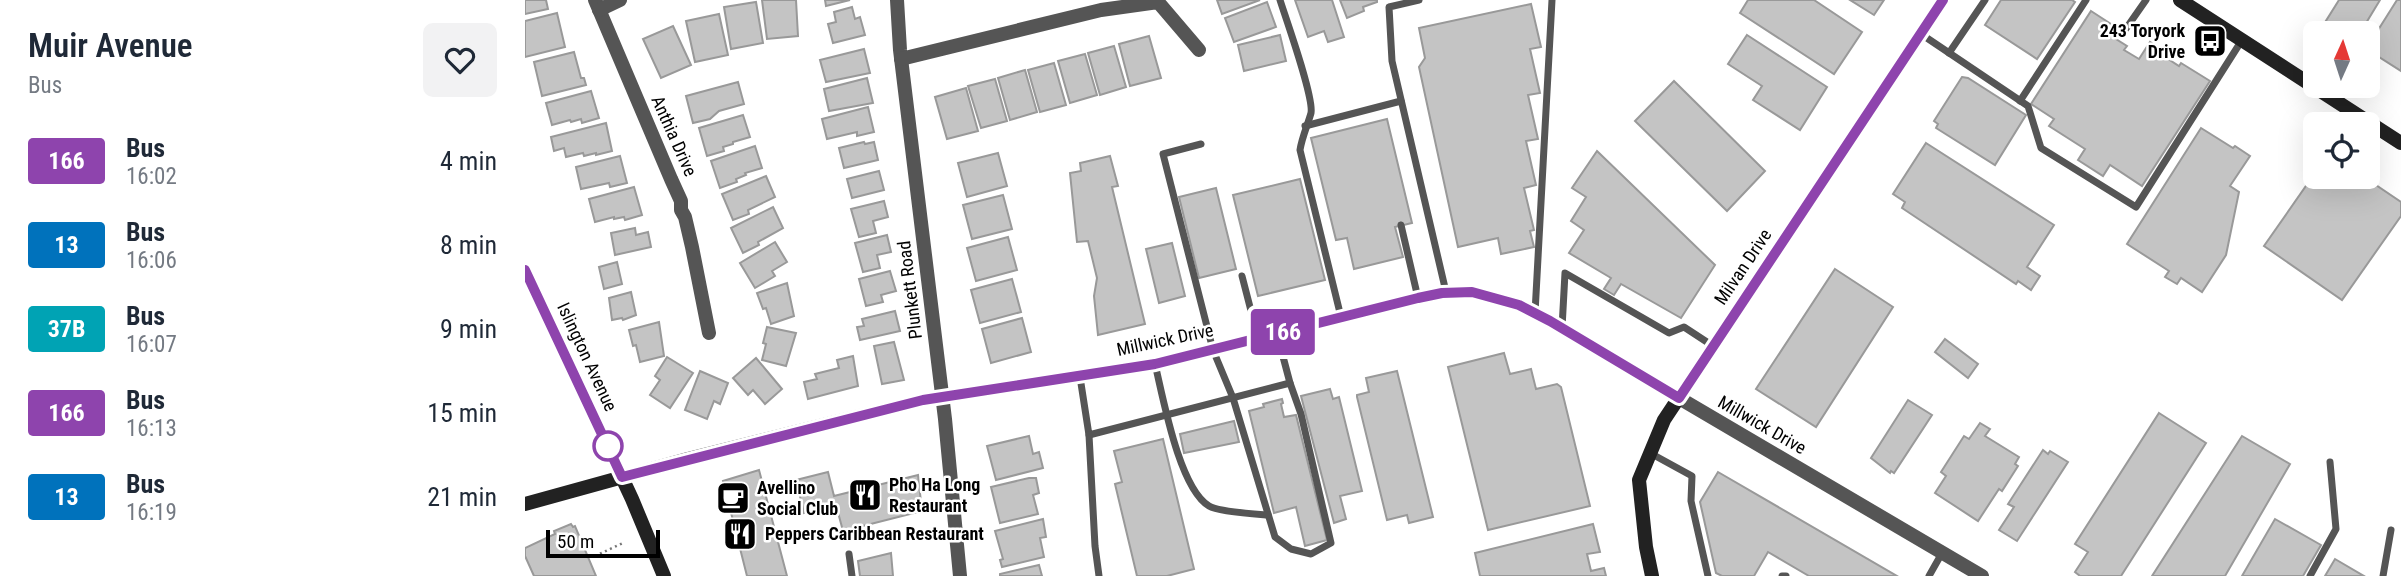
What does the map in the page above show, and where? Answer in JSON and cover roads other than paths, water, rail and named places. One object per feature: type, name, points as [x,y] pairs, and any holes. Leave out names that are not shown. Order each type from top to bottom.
[{"type":"street","points":[[597,5],[620,0]]},
{"type":"street","name":"Plunkett Road","points":[[897,0],[901,60],[942,396],[960,576]]},
{"type":"street","name":"Milvan Drive","points":[[1652,576],[1639,481],[1664,420],[1943,0]]},
{"type":"street","points":[[2180,0],[2401,143]]},
{"type":"street","points":[[901,60],[1100,5],[1158,2],[1199,50]]},
{"type":"street","name":"Anthia Drive","points":[[597,5],[671,179],[680,194],[681,210],[692,247],[709,333]]},
{"type":"street","name":"Islington Avenue","points":[[525,270],[622,477],[664,576]]},
{"type":"street","name":"Millwick Drive","points":[[525,505],[622,477],[942,396],[1155,364],[1418,298],[1446,292],[1472,292],[1501,299],[1562,328],[1982,576]]},
{"type":"lane","points":[[1280,0],[1311,111],[1300,150],[1341,317]]},
{"type":"lane","points":[[1419,0],[1389,6],[1392,61],[1446,292]]},
{"type":"lane","points":[[1535,313],[1552,0]]},
{"type":"lane","points":[[1949,53],[1985,0]]},
{"type":"lane","points":[[2020,101],[2086,0]]},
{"type":"lane","points":[[2125,30],[2146,0]]},
{"type":"lane","points":[[1921,33],[2028,106],[2041,148],[2136,207],[2242,40]]},
{"type":"lane","points":[[1305,126],[1401,101]]},
{"type":"lane","points":[[1201,144],[1163,154],[1213,350],[1233,398],[1275,537],[1291,549],[1311,554],[1331,543],[1301,414],[1277,333]]},
{"type":"lane","points":[[1401,225],[1418,298]]},
{"type":"lane","points":[[1562,328],[1565,273],[1669,333],[1683,327],[1714,346]]},
{"type":"lane","points":[[1243,276],[1258,338]]},
{"type":"lane","points":[[1155,364],[1175,447],[1191,485],[1209,506],[1268,515]]},
{"type":"lane","points":[[1080,377],[1089,435],[1099,576]]},
{"type":"lane","points":[[1089,435],[1290,383]]},
{"type":"lane","points":[[1650,453],[1692,476],[1691,501],[1708,576]]},
{"type":"lane","points":[[2310,576],[2336,529],[2330,461]]},
{"type":"lane","points":[[2383,576],[2391,530]]},
{"type":"lane","points":[[1929,576],[1942,553]]},
{"type":"lane","points":[[849,554],[852,576]]},
{"type":"place","name":"243 Toryork Drive","points":[[2210,41]]},
{"type":"place","name":"Pho Ha Long Restaurant","points":[[865,495]]},
{"type":"place","name":"Avellino Social Club","points":[[733,498]]},
{"type":"place","name":"Peppers Caribbean Restaurant","points":[[740,534]]}]
